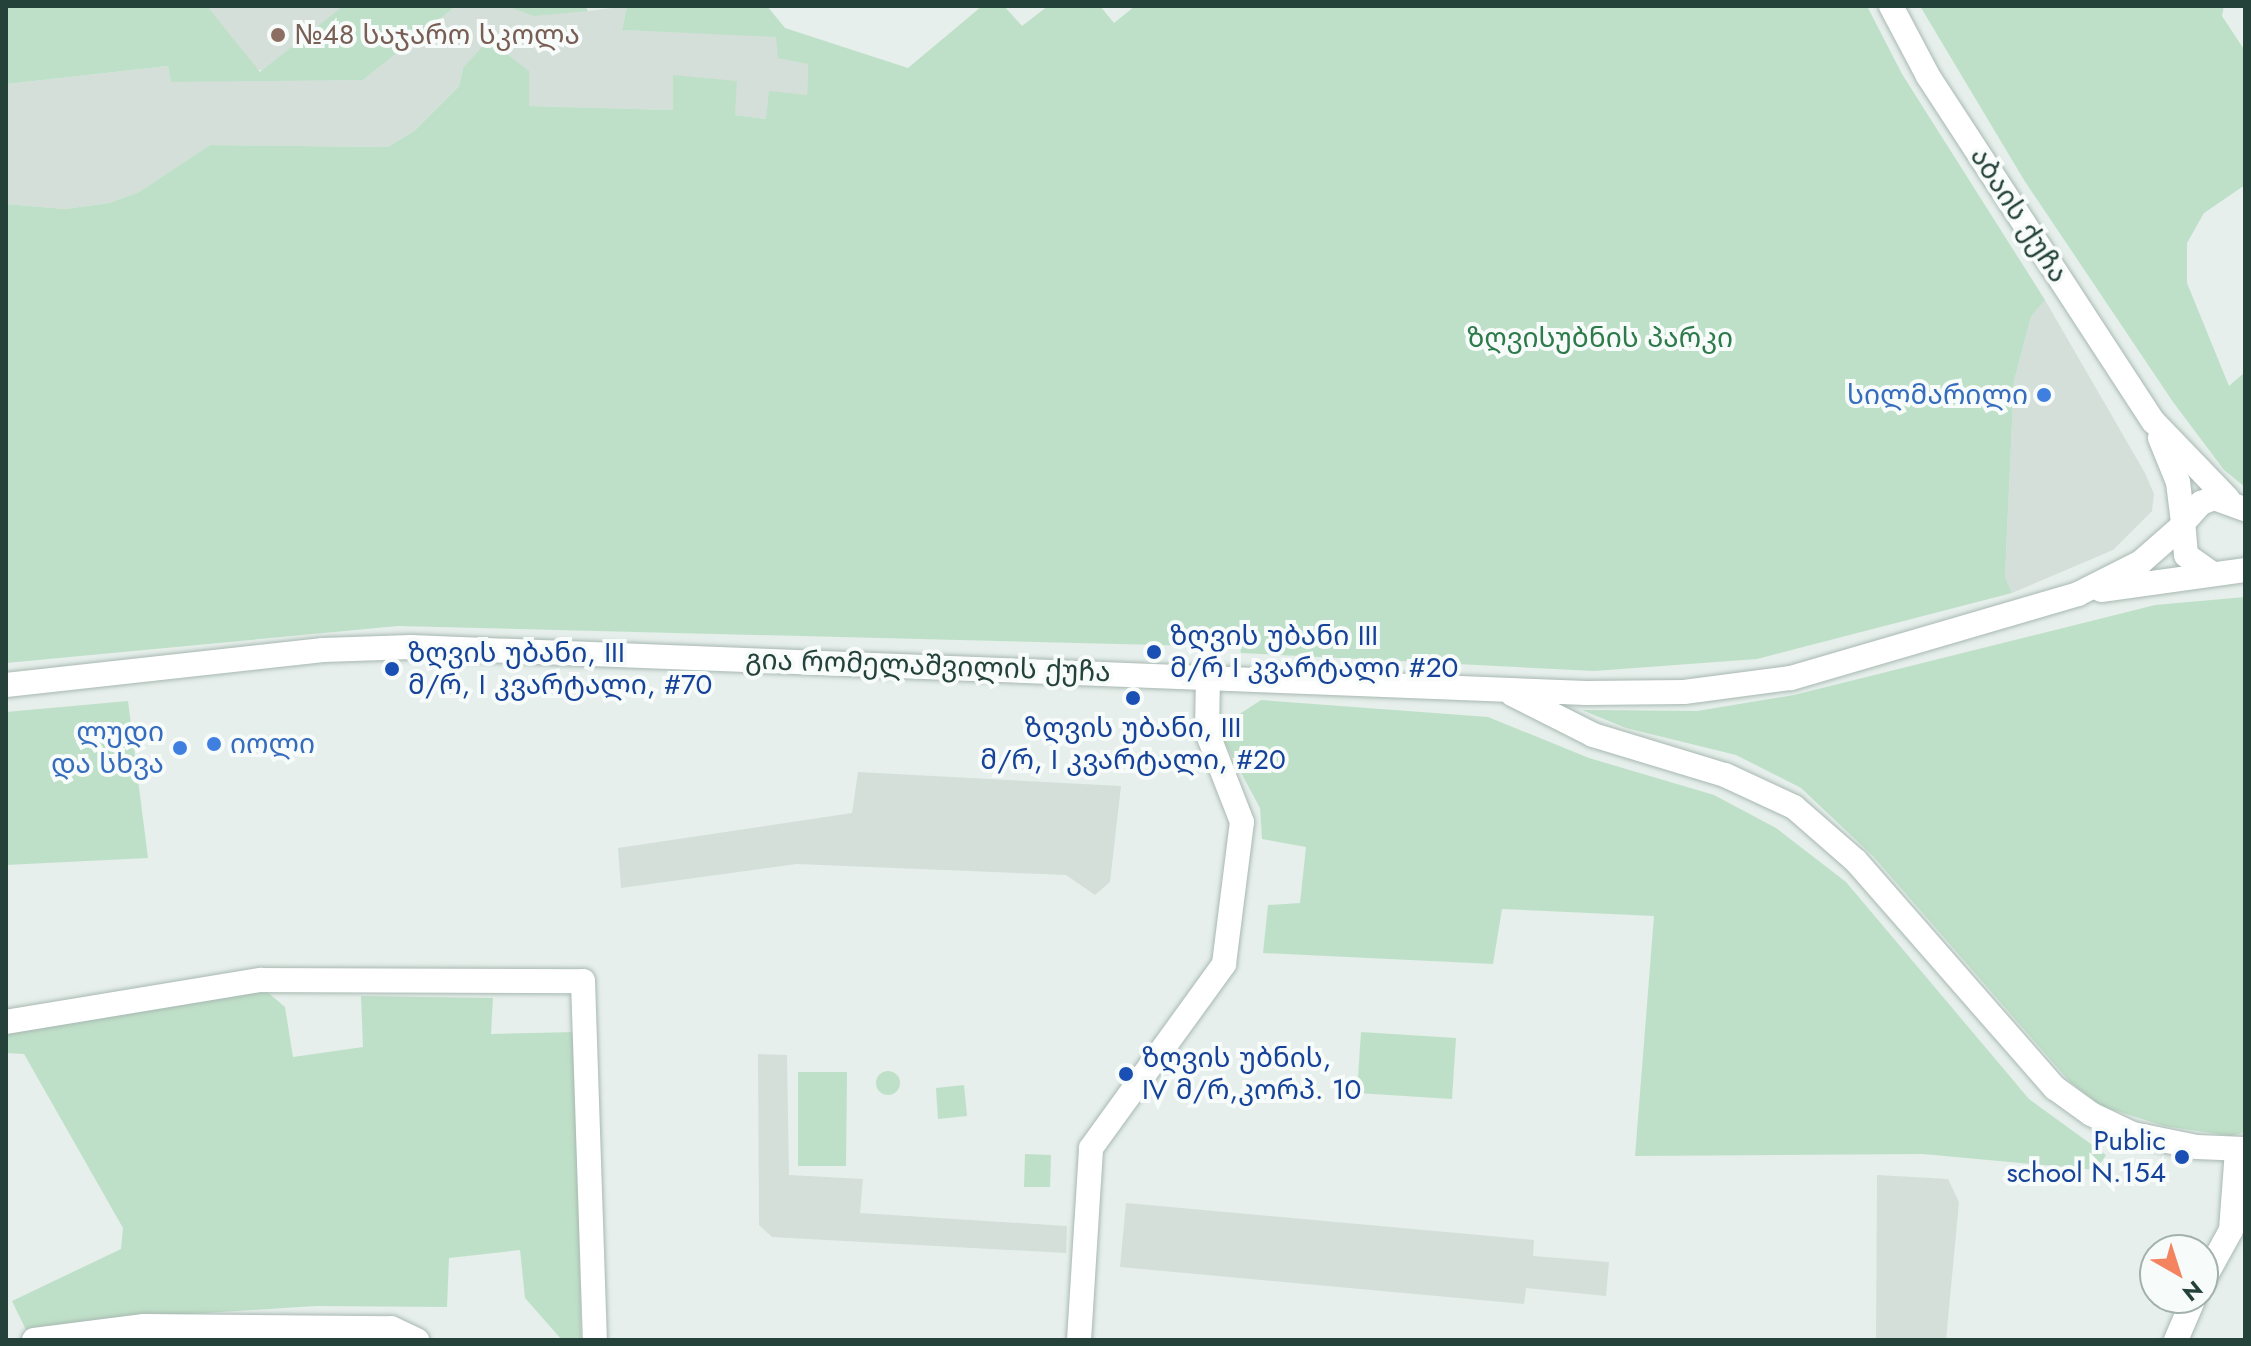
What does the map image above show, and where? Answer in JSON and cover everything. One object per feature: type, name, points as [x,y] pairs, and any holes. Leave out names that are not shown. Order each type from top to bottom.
[{"type":"street","name":"აბაის ქუჩა","points":[[1891,6],[1928,76],[2153,421],[2178,482],[2186,555],[2232,568]]},
{"type":"street","name":"აბაის ქუჩა","points":[[2153,421],[2240,506]]},
{"type":"street","name":"გია რომელაშვილის ქუჩა","points":[[2078,594],[2141,562],[2201,503],[2240,506]]},
{"type":"street","name":"გია რომელაშვილის ქუჩა","points":[[6,685],[323,650],[411,647],[1208,674],[1502,689],[1684,692],[1791,678],[2078,594],[2232,568]]},
{"type":"street","points":[[1079,1340],[1091,1148],[1224,964],[1242,822],[1207,732],[1208,674]]},
{"type":"street","points":[[1502,689],[1593,735],[1725,775],[1794,807],[1856,861],[2055,1088],[2091,1114],[2133,1134],[2241,1150],[2231,1230],[2219,1252]]},
{"type":"street","points":[[6,1022],[261,980],[583,981],[595,1340]]},
{"type":"street","points":[[2176,1340],[2187,1314]]},
{"type":"street","points":[[34,1340],[144,1326],[190,1326],[391,1328],[417,1340]]},
{"type":"shaded area","name":"№48 საჯარო სკოლა","points":[[193,6],[377,6],[287,78],[240,64]]},
{"type":"shaded area","points":[[456,6],[588,11],[627,6],[622,30],[777,36],[808,64],[807,95],[766,119],[734,115],[673,76],[674,110],[528,106],[529,71],[463,68],[459,86],[414,131],[388,147],[210,145],[139,192],[109,203],[65,209],[6,204],[7,84],[168,66],[171,81],[363,80]]},
{"type":"shaded area","points":[[2045,300],[2145,473],[2154,494],[2152,511],[2113,550],[2012,593],[2005,578],[2014,381],[2031,317]]},
{"type":"shaded area","points":[[858,772],[1121,786],[1110,882],[1095,895],[1066,875],[797,864],[621,888],[618,848],[852,813]]},
{"type":"shaded area","points":[[758,1054],[787,1055],[789,1175],[863,1179],[860,1213],[1067,1226],[1066,1253],[772,1237],[759,1225]]},
{"type":"shaded area","points":[[1877,1175],[1948,1179],[1959,1202],[1946,1340],[1876,1340]]},
{"type":"shaded area","points":[[1126,1203],[1534,1240],[1533,1256],[1609,1262],[1606,1296],[1526,1288],[1524,1304],[1120,1267]]},
{"type":"green space","points":[[6,6],[207,6],[260,72],[343,6],[456,6],[363,80],[171,82],[168,66],[7,84],[6,112]]},
{"type":"green space","points":[[506,6],[585,6],[588,11],[534,16]]},
{"type":"green space","name":"ზღვისუბნის პარკი","points":[[627,6],[767,6],[785,28],[908,68],[982,6],[1004,6],[1022,26],[1048,6],[1100,6],[1114,23],[1135,6],[1867,6],[1902,74],[2045,300],[2031,317],[2014,381],[2005,577],[2012,593],[1757,659],[1594,671],[1241,653],[1240,647],[398,626],[6,663],[6,204],[65,209],[109,203],[139,192],[210,145],[388,147],[414,131],[459,86],[463,68],[483,46],[499,48],[529,71],[529,106],[673,110],[673,75],[737,81],[735,115],[766,119],[769,91],[807,95],[808,64],[778,58],[776,37],[622,30]]},
{"type":"green space","points":[[1920,6],[2224,6],[2222,16],[2245,51],[2245,185],[2204,213],[2187,243],[2187,283],[2229,386],[2245,372],[2245,487],[2224,470],[2173,402],[2024,180]]},
{"type":"green space","points":[[2245,597],[2245,1132],[2231,1136],[2164,1126],[2101,1106],[2069,1081],[1873,856],[1801,788],[1736,755],[1626,728],[1582,710],[1697,711],[1794,695],[2155,605]]},
{"type":"green space","points":[[1261,700],[1488,717],[1589,758],[1714,795],[1776,828],[1846,882],[2029,1099],[2106,1155],[2096,1170],[1923,1154],[1635,1156],[1654,916],[1502,909],[1493,964],[1263,953],[1268,905],[1300,903],[1306,847],[1262,839],[1260,808],[1224,741],[1238,715]]},
{"type":"green space","points":[[128,701],[148,858],[6,865],[6,712]]},
{"type":"green space","points":[[265,990],[285,1007],[293,1057],[363,1047],[361,996],[493,998],[491,1034],[577,1032],[581,1340],[562,1340],[525,1298],[520,1250],[449,1258],[447,1307],[316,1306],[94,1320],[26,1330],[12,1301],[121,1249],[123,1228],[24,1054],[6,1053],[6,1032]]},
{"type":"green space","points":[[1361,1032],[1456,1038],[1452,1099],[1357,1093]]},
{"type":"green space","points":[[888,1071],[897,1074],[900,1083],[897,1092],[888,1095],[879,1092],[876,1083],[879,1074]]},
{"type":"green space","points":[[798,1072],[847,1072],[846,1166],[798,1166]]},
{"type":"green space","points":[[964,1085],[967,1116],[938,1119],[936,1088]]},
{"type":"green space","points":[[1025,1154],[1051,1155],[1050,1187],[1024,1187]]},
{"type":"place","name":"№48 საჯარო სკოლა","points":[[278,35]]},
{"type":"place","name":"სილმარილი","points":[[2044,395]]},
{"type":"place","name":"ზღვის უბანი III მ/რ I კვარტალი #20","points":[[1154,652]]},
{"type":"place","name":"ზღვის უბანი, III მ/რ, I კვარტალი, #70","points":[[392,669]]},
{"type":"place","name":"ზღვის უბანი, III მ/რ, I კვარტალი, #20","points":[[1133,698]]},
{"type":"place","name":"იოლი","points":[[214,744]]},
{"type":"place","name":"ლუდი და სხვა","points":[[180,748]]},
{"type":"place","name":"ზღვის უბნის, IV მ/რ,კორპ. 10","points":[[1126,1074]]},
{"type":"place","name":"Public school N.154","points":[[2182,1157]]}]
